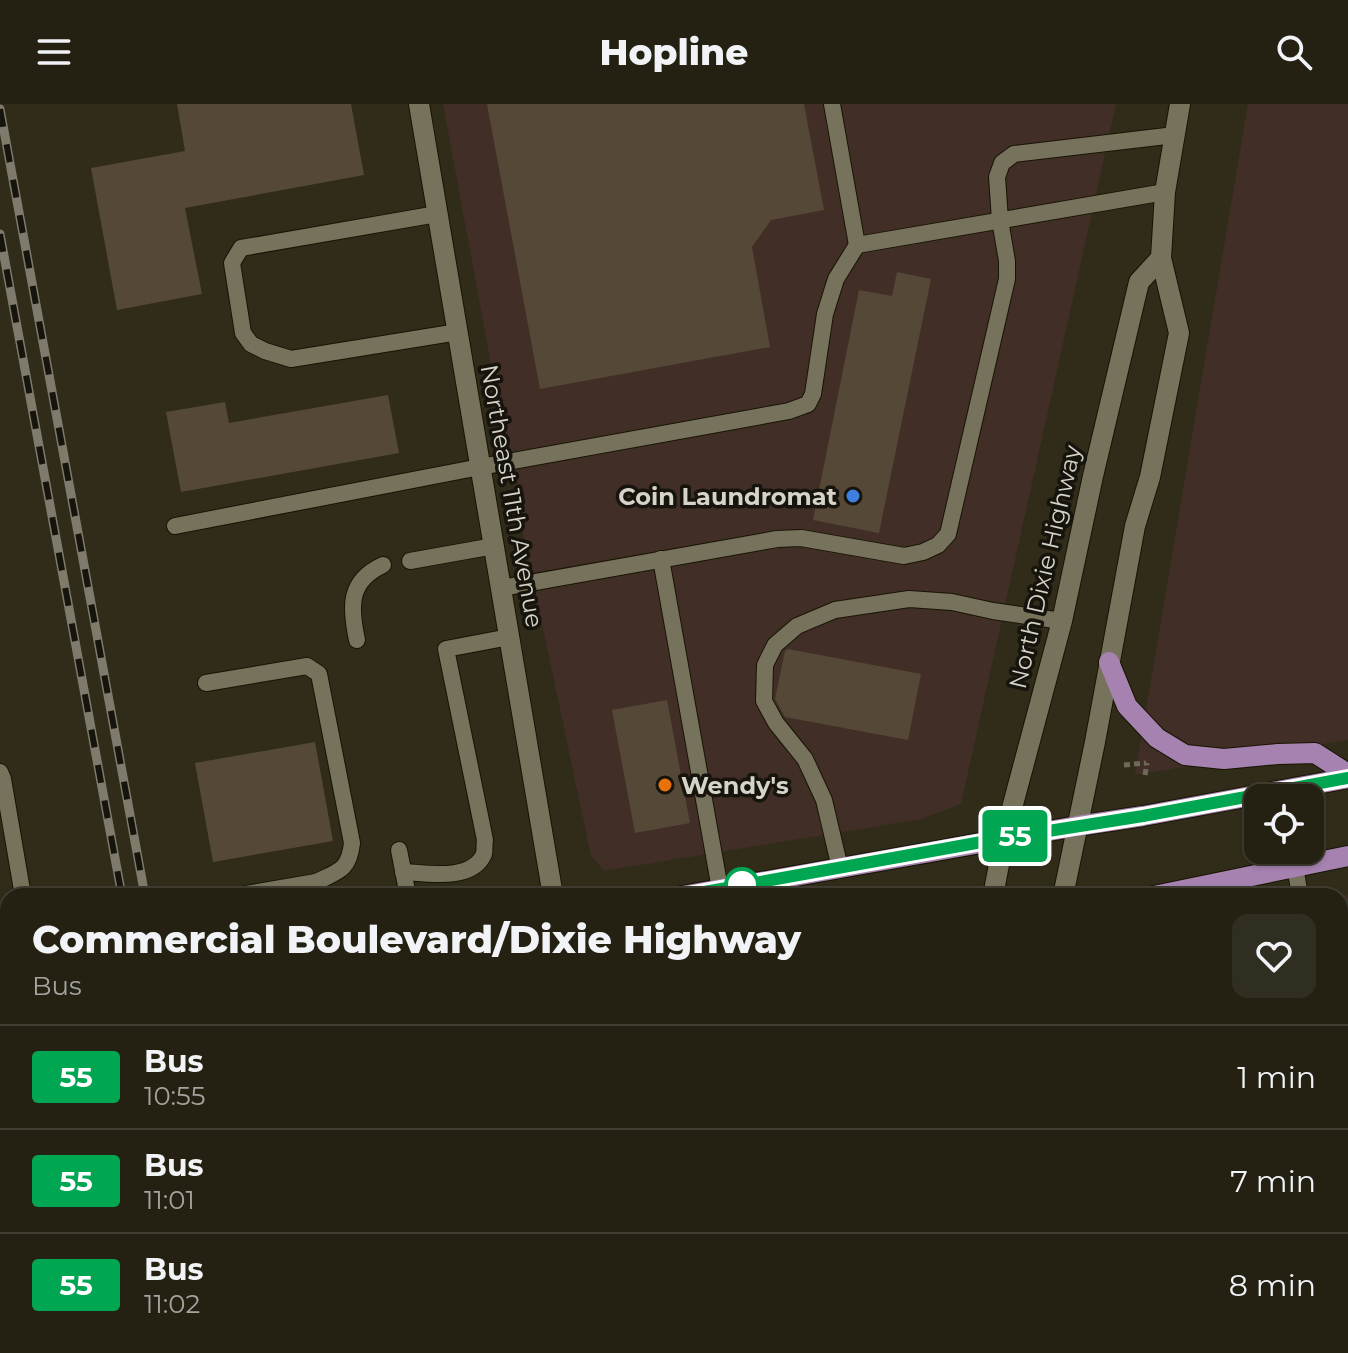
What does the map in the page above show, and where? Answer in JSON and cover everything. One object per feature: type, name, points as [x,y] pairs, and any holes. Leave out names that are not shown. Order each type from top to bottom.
[{"type":"main road","name":"Northeast 11th Avenue","points":[[419,104],[552,888]]},
{"type":"main road","points":[[1065,888],[1135,526],[1150,477],[1179,333],[1161,258],[1165,192],[1180,104]]},
{"type":"main road","name":"North Dixie Highway","points":[[995,888],[1004,838],[1062,621],[1139,282],[1161,258]]},
{"type":"main road","points":[[1109,662],[1127,706],[1157,738],[1185,755],[1224,759],[1315,753],[1348,776]]},
{"type":"main road","points":[[726,888],[1158,813],[1348,776]]},
{"type":"main road","points":[[1192,888],[1348,856]]},
{"type":"lane","points":[[175,526],[789,411],[808,404],[813,394],[825,314],[836,279],[857,245],[832,104]]},
{"type":"lane","points":[[501,588],[777,539],[801,538],[904,556],[938,545],[948,534],[1007,279],[997,177],[1002,163],[1014,154],[1175,135]]},
{"type":"lane","points":[[857,245],[1165,192]]},
{"type":"lane","points":[[437,214],[241,248],[232,263],[239,311],[243,333],[251,344],[291,359],[458,332]]},
{"type":"lane","points":[[410,561],[494,546]]},
{"type":"lane","points":[[661,559],[720,888]]},
{"type":"lane","points":[[357,640],[352,615],[353,597],[369,572],[383,565]]},
{"type":"lane","points":[[840,868],[824,800],[805,759],[776,723],[764,701],[765,665],[775,645],[797,626],[835,610],[909,599],[952,602],[1062,621]]},
{"type":"lane","points":[[403,872],[456,874],[474,865],[484,854],[485,840],[446,649],[509,637]]},
{"type":"lane","points":[[206,683],[307,666],[319,674],[352,843],[350,859],[318,888]]},
{"type":"lane","points":[[0,772],[22,888]]},
{"type":"lane","points":[[399,850],[406,888]]},
{"type":"lane","points":[[1295,866],[1299,888]]},
{"type":"path","points":[[1124,765],[1147,763]]},
{"type":"shaded area","points":[[443,104],[1116,104],[961,804],[921,819],[604,871],[591,856],[517,505]]},
{"type":"shaded area","points":[[1248,104],[1348,104],[1348,740],[1135,775]]},
{"type":"building","points":[[177,104],[351,104],[364,175],[185,208],[202,294],[117,310],[91,168],[185,151]]},
{"type":"building","points":[[487,104],[804,104],[824,210],[771,220],[752,247],[770,347],[540,389]]},
{"type":"building","points":[[897,272],[931,279],[879,533],[813,520],[859,290],[892,296]]},
{"type":"building","points":[[388,395],[399,453],[181,492],[166,412],[225,402],[229,423]]},
{"type":"building","points":[[788,649],[921,674],[908,740],[785,717],[775,699],[785,651]]},
{"type":"building","points":[[667,700],[690,823],[635,833],[612,710]]},
{"type":"building","points":[[315,742],[333,841],[213,862],[195,763]]},
{"type":"railway","points":[[0,109],[144,888]]},
{"type":"railway","points":[[0,234],[121,888]]},
{"type":"bus line","name":"55","points":[[726,888],[1348,778]]},
{"type":"place","name":"Coin Laundromat","points":[[853,496]]},
{"type":"place","name":"Wendy's","points":[[665,785]]}]
